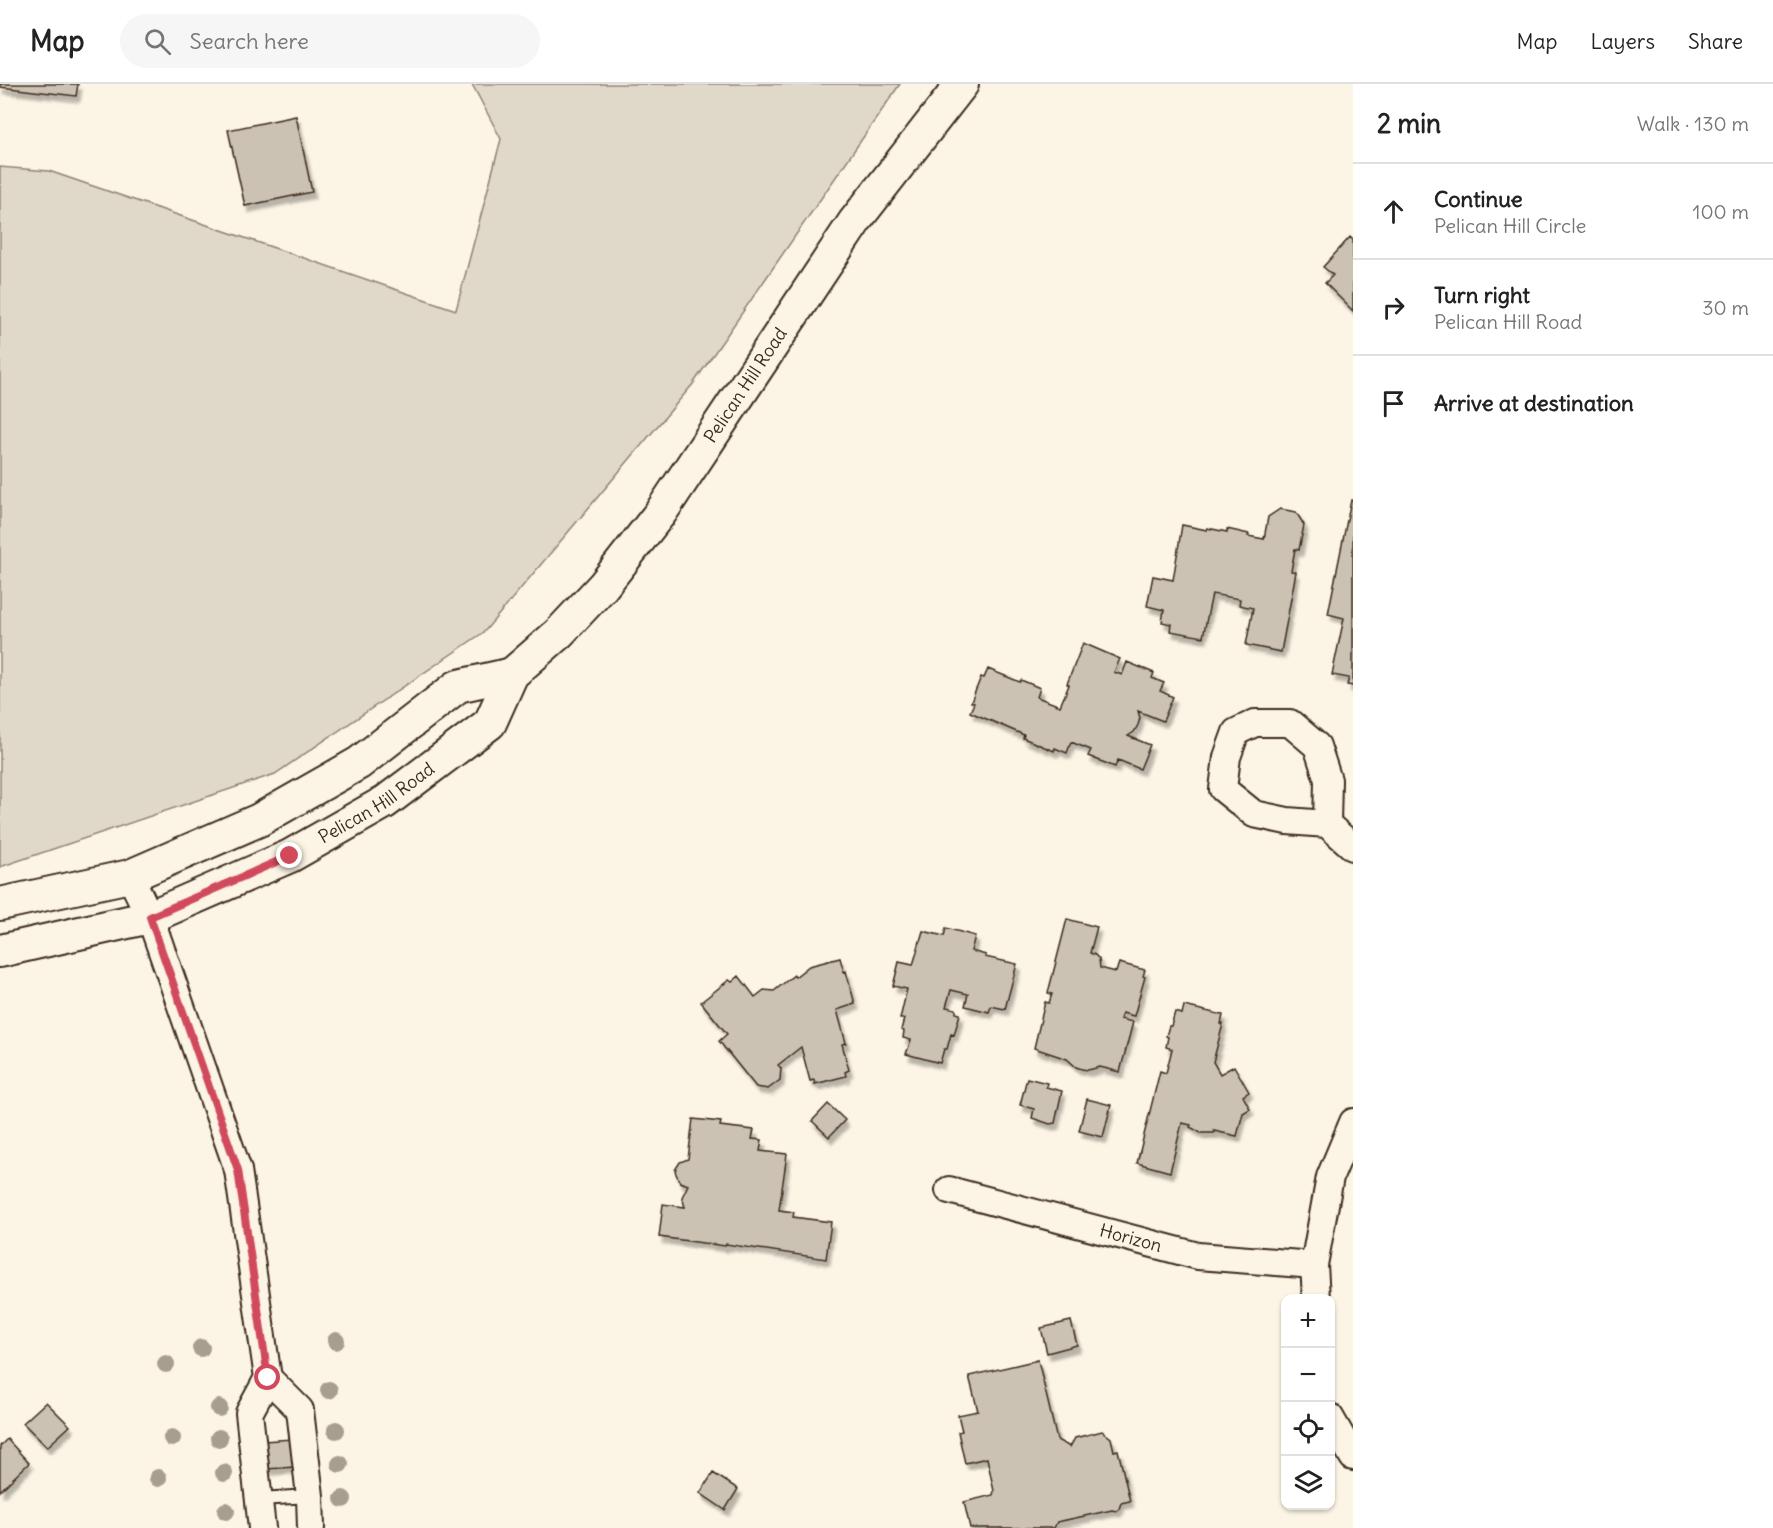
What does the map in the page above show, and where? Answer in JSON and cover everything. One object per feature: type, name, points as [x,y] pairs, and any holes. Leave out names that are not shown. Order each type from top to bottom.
[{"type":"street","name":"Pelican Hill Road","points":[[0,951],[150,917],[290,856],[385,802],[490,723],[512,674],[559,633],[603,586],[661,512],[855,221],[962,84]]},
{"type":"street","name":"Pelican Hill Road","points":[[0,904],[130,876],[259,820],[359,763],[458,686],[512,674]]},
{"type":"street","points":[[1327,824],[1328,780],[1317,746],[1290,723],[1255,723],[1236,732],[1227,756],[1223,789],[1254,814],[1287,821],[1327,824],[1353,847]]},
{"type":"street","points":[[130,876],[150,917],[238,1170],[268,1378],[249,1413],[262,1528]]},
{"type":"street","points":[[1316,1294],[1314,1265],[1330,1177],[1353,1122]]},
{"type":"street","name":"Horizon","points":[[949,1190],[1198,1256],[1314,1265]]},
{"type":"street","points":[[268,1378],[300,1410],[310,1496],[311,1527]]},
{"type":"street","points":[[1335,1426],[1353,1457]]},
{"type":"lane","points":[[259,1499],[310,1496]]},
{"type":"shaded area","points":[[472,84],[900,84],[693,384],[484,632],[275,774],[0,867],[0,167],[49,171],[456,310],[501,139]]},
{"type":"building","points":[[0,84],[78,84],[76,96],[0,87]]},
{"type":"building","points":[[296,116],[312,192],[245,206],[228,130]]},
{"type":"building","points":[[1350,237],[1353,240],[1353,311],[1325,283],[1333,275],[1323,267]]},
{"type":"building","points":[[1351,500],[1353,501],[1353,686],[1347,685],[1349,678],[1332,675],[1344,618],[1328,614]]},
{"type":"building","points":[[1280,509],[1296,512],[1304,525],[1299,550],[1295,549],[1291,571],[1296,572],[1281,652],[1246,645],[1253,608],[1239,605],[1240,599],[1212,594],[1203,637],[1170,631],[1171,624],[1162,622],[1164,610],[1147,606],[1153,576],[1173,580],[1182,525],[1227,532],[1227,529],[1264,539],[1268,517]]},
{"type":"building","points":[[1083,643],[1120,659],[1114,672],[1122,675],[1127,662],[1154,673],[1152,678],[1164,683],[1160,691],[1173,697],[1163,721],[1138,711],[1140,718],[1138,725],[1128,736],[1150,745],[1140,769],[1118,760],[1115,767],[1088,756],[1091,750],[1071,742],[1067,753],[1055,748],[1054,751],[1023,738],[1024,735],[970,712],[974,703],[971,702],[981,677],[984,678],[988,669],[1040,688],[1037,697],[1060,706]]},
{"type":"building","points":[[1067,919],[1097,927],[1090,953],[1099,959],[1100,968],[1116,972],[1119,963],[1145,970],[1134,1016],[1122,1013],[1120,1019],[1133,1022],[1120,1072],[1100,1067],[1082,1069],[1067,1059],[1034,1048],[1045,1002],[1049,1003],[1052,994],[1048,993]]},
{"type":"building","points":[[946,928],[975,936],[971,951],[986,955],[985,957],[1017,964],[1005,1009],[991,1006],[989,1012],[965,1006],[968,994],[951,990],[946,1007],[956,1009],[956,1013],[960,1014],[954,1035],[951,1034],[940,1063],[906,1054],[911,1040],[903,1038],[904,1031],[901,1030],[904,1019],[900,1019],[907,989],[893,986],[899,962],[913,965],[923,931],[944,936]]},
{"type":"building","points":[[840,958],[855,1004],[837,1010],[846,1043],[842,1044],[849,1070],[845,1072],[846,1076],[815,1084],[814,1080],[810,1081],[801,1047],[778,1065],[781,1068],[780,1080],[768,1089],[756,1087],[719,1041],[727,1034],[701,1002],[729,980],[732,982],[739,976],[755,997],[764,990],[774,991],[809,966]]},
{"type":"building","points":[[1184,1006],[1223,1015],[1221,1024],[1223,1024],[1213,1062],[1220,1074],[1234,1066],[1249,1092],[1243,1096],[1250,1109],[1243,1113],[1237,1136],[1214,1131],[1214,1133],[1201,1133],[1190,1127],[1191,1125],[1182,1123],[1170,1172],[1137,1163],[1160,1071],[1166,1073],[1172,1049],[1166,1047],[1168,1037],[1166,1036],[1175,1012],[1182,1014]]},
{"type":"building","points":[[1027,1078],[1047,1083],[1046,1087],[1062,1091],[1055,1123],[1050,1124],[1032,1118],[1034,1109],[1020,1105]]},
{"type":"building","points":[[1087,1099],[1111,1105],[1103,1137],[1079,1131]]},
{"type":"building","points":[[828,1104],[845,1120],[829,1137],[812,1121]]},
{"type":"building","points":[[693,1119],[721,1122],[720,1126],[754,1130],[752,1139],[762,1140],[760,1151],[787,1154],[779,1210],[794,1212],[793,1217],[831,1222],[826,1259],[726,1244],[725,1246],[659,1237],[663,1204],[685,1207],[682,1197],[688,1185],[680,1182],[675,1170],[680,1162],[688,1159]]},
{"type":"building","points":[[1071,1321],[1077,1345],[1047,1353],[1041,1328]]},
{"type":"building","points":[[1038,1360],[1057,1440],[1070,1447],[1075,1438],[1102,1431],[1111,1438],[1114,1451],[1118,1450],[1130,1501],[1121,1503],[1116,1511],[1057,1522],[1054,1528],[970,1528],[964,1502],[993,1495],[994,1491],[987,1458],[965,1463],[958,1432],[962,1431],[958,1415],[978,1411],[969,1376]]},
{"type":"building","points":[[46,1402],[70,1426],[47,1447],[23,1423]]},
{"type":"building","points":[[7,1439],[29,1463],[0,1491],[0,1446]]},
{"type":"building","points":[[292,1439],[295,1467],[267,1469],[264,1441]]},
{"type":"building","points":[[713,1473],[738,1489],[725,1510],[700,1493]]},
{"type":"route","points":[[268,1378],[238,1170],[150,917],[290,856]]}]
